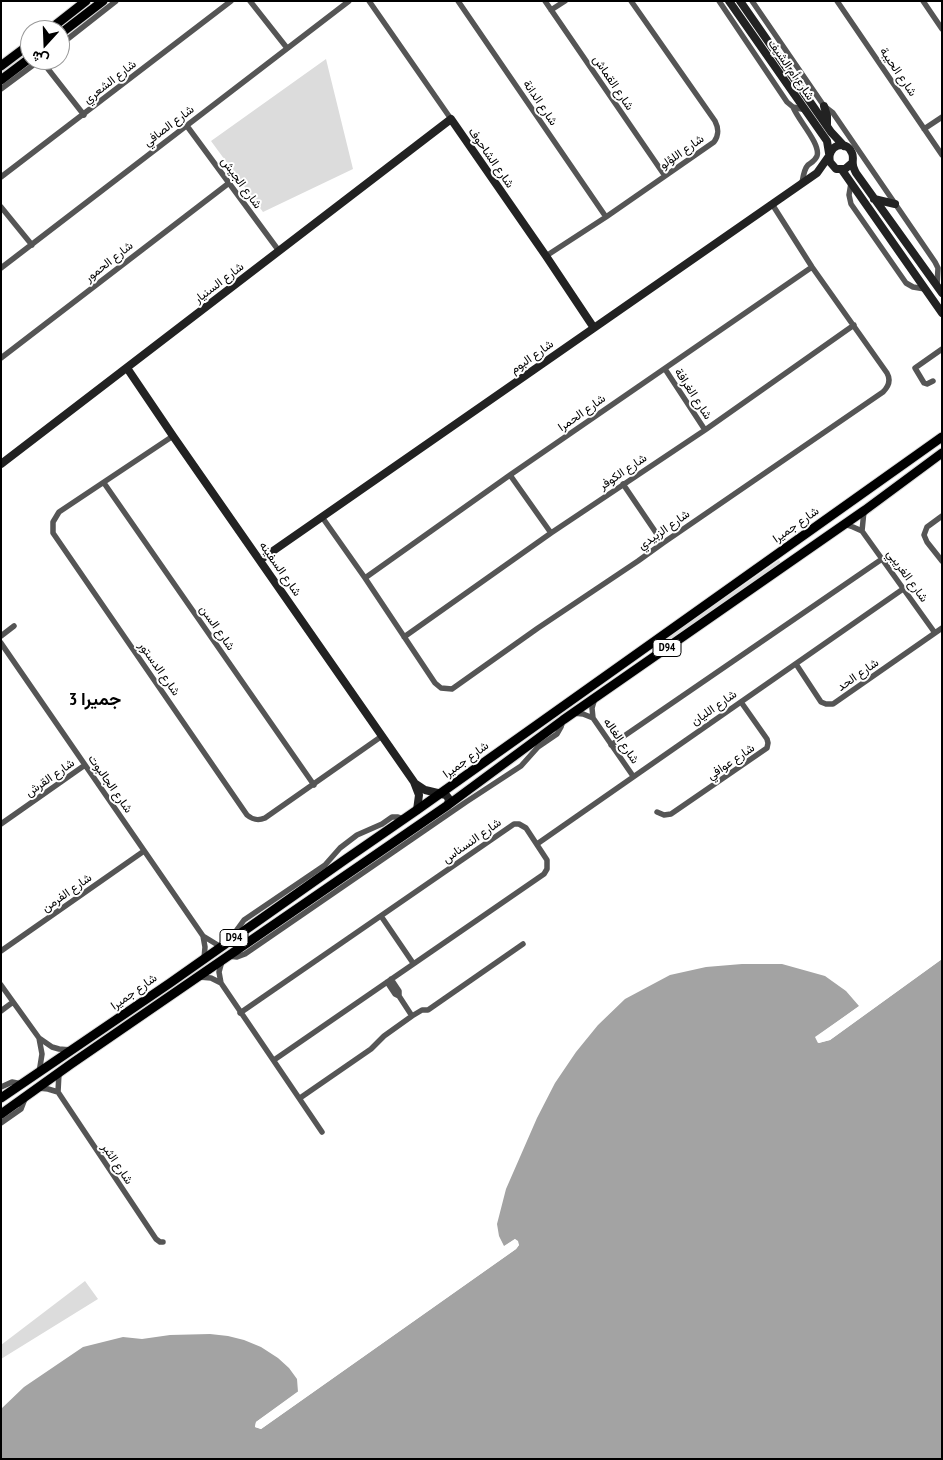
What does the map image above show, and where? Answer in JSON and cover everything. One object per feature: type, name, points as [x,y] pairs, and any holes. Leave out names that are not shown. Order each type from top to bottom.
[{"type":"main road","points":[[62,20],[86,1]]},
{"type":"main road","points":[[102,12],[104,1]]},
{"type":"main road","points":[[70,26],[104,1]]},
{"type":"main road","points":[[1,66],[20,52]]},
{"type":"main road","points":[[1,80],[20,66]]},
{"type":"main road","name":"شارع جميرا","points":[[1,1098],[232,940],[942,437]]},
{"type":"main road","name":"شارع جميرا","points":[[1,1114],[474,786],[563,720],[864,510],[942,453]]},
{"type":"main road","points":[[464,776],[465,784],[474,786]]},
{"type":"street","points":[[70,37],[116,1]]},
{"type":"street","name":"شارع الشعري","points":[[1,177],[231,1]]},
{"type":"street","points":[[250,1],[287,48]]},
{"type":"street","name":"شارع الصافي","points":[[1,268],[349,1]]},
{"type":"street","name":"شارع الشاحوف","points":[[368,1],[594,328]]},
{"type":"street","name":"شارع الدانة","points":[[458,1],[606,217]]},
{"type":"street","name":"شارع القماش","points":[[545,1],[664,176]]},
{"type":"street","points":[[551,10],[565,1]]},
{"type":"street","name":"شارع اللؤلو","points":[[546,256],[714,142],[717,136],[718,129],[715,121],[631,1]]},
{"type":"street","points":[[719,1],[814,140],[818,150],[816,158],[806,168],[802,183]]},
{"type":"street","name":"شارع أم الشيف","points":[[730,1],[827,141],[829,155]]},
{"type":"street","name":"شارع أم الشيف","points":[[740,1],[827,126],[844,146]]},
{"type":"street","points":[[752,1],[824,106],[833,113],[936,264],[938,268],[939,290]]},
{"type":"street","name":"شارع الحيبة","points":[[837,1],[942,155]]},
{"type":"street","points":[[923,1],[942,29]]},
{"type":"street","points":[[1,89],[27,70]]},
{"type":"street","points":[[49,70],[84,115]]},
{"type":"street","points":[[824,106],[827,126]]},
{"type":"street","points":[[793,107],[806,110]]},
{"type":"street","points":[[924,129],[942,117]]},
{"type":"street","name":"شارع السنيار","points":[[1,464],[450,119]]},
{"type":"street","name":"شارع الجيش","points":[[187,126],[279,251]]},
{"type":"street","points":[[939,290],[856,173],[852,163],[852,153],[844,146],[837,146],[831,150],[829,155],[831,165],[839,169],[851,183],[942,313]]},
{"type":"street","name":"شارع البوم","points":[[817,173],[829,155]]},
{"type":"street","points":[[839,169],[848,168],[852,163]]},
{"type":"street","name":"شارع البوم","points":[[260,560],[802,183],[817,173],[839,169]]},
{"type":"street","name":"شارع الحمور","points":[[1,358],[229,183]]},
{"type":"street","points":[[851,183],[849,195],[851,204],[906,283],[913,287],[925,289]]},
{"type":"street","points":[[874,200],[895,204]]},
{"type":"street","name":"شارع الزبيدي","points":[[322,517],[438,686],[444,689],[452,689],[886,389],[890,381],[887,373],[812,267],[772,204]]},
{"type":"street","points":[[1,207],[32,245]]},
{"type":"street","name":"شارع الحمرا","points":[[365,578],[510,475],[812,267]]},
{"type":"street","name":"شارع الكوفر","points":[[404,637],[551,533],[705,430],[854,325]]},
{"type":"street","points":[[933,381],[927,384],[924,383],[915,368],[942,349]]},
{"type":"street","name":"شارع السفينه","points":[[127,368],[414,782],[419,795],[417,810]]},
{"type":"street","name":"شارع الغرافة","points":[[665,369],[705,430]]},
{"type":"street","name":"شارع الدستور","points":[[173,436],[60,512],[53,522],[53,533],[247,815],[255,820],[262,819],[314,785],[382,736]]},
{"type":"street","points":[[510,475],[551,533]]},
{"type":"street","name":"شارع السن","points":[[104,483],[314,785]]},
{"type":"street","points":[[623,484],[663,543]]},
{"type":"street","points":[[844,524],[862,531],[864,510]]},
{"type":"street","points":[[942,516],[927,527],[924,535],[927,542],[942,561]]},
{"type":"street","name":"شارع الغريبي","points":[[862,531],[935,633]]},
{"type":"street","points":[[611,745],[882,559]]},
{"type":"street","name":"شارع الليان","points":[[537,844],[903,589]]},
{"type":"street","points":[[1,636],[14,626]]},
{"type":"street","name":"شارع الحد","points":[[796,664],[821,702],[833,704],[942,628]]},
{"type":"street","name":"شارع الجالبوت","points":[[1,643],[203,936],[222,947]]},
{"type":"street","name":"شارع الغاله","points":[[592,718],[595,698]]},
{"type":"street","name":"شارع عوافي","points":[[657,812],[664,815],[671,814],[767,748],[767,739],[741,702]]},
{"type":"street","name":"شارع الغاله","points":[[573,713],[583,714],[592,718],[633,776]]},
{"type":"street","points":[[322,1132],[221,983],[220,972],[225,958],[246,954],[466,802],[522,766],[538,747],[557,734],[563,720]]},
{"type":"street","name":"شارع القرش","points":[[1,824],[85,766]]},
{"type":"street","points":[[414,782],[425,790],[444,794],[448,797],[448,804]]},
{"type":"street","points":[[232,940],[244,920],[325,864],[352,838],[382,824],[392,817],[404,819]]},
{"type":"street","name":"شارع النسناس","points":[[240,1013],[514,824],[519,824],[526,828],[548,863],[544,874],[274,1060]]},
{"type":"street","name":"شارع الفرمن","points":[[1,951],[144,851]]},
{"type":"street","points":[[381,916],[413,963]]},
{"type":"street","points":[[203,936],[205,947],[204,959]]},
{"type":"street","points":[[300,1098],[371,1049],[384,1036],[412,1016],[422,1010],[428,1010],[523,944]]},
{"type":"street","points":[[199,976],[211,978],[221,983]]},
{"type":"street","points":[[389,980],[399,991],[399,996],[412,1016]]},
{"type":"street","points":[[1,984],[39,1038],[52,1047],[73,1050]]},
{"type":"street","points":[[1,1010],[13,1002]]},
{"type":"street","points":[[39,1038],[42,1054],[39,1073]]},
{"type":"street","points":[[38,1088],[58,1092],[59,1073]]},
{"type":"street","points":[[1,1088],[12,1082],[22,1084]]},
{"type":"street","name":"شارع الثبر","points":[[58,1092],[156,1239],[164,1242]]},
{"type":"street","points":[[1,1123],[21,1109],[26,1096]]},
{"type":"shaded area","points":[[326,59],[353,169],[263,212],[211,141]]},
{"type":"shaded area","points":[[779,560],[781,563],[659,648],[657,645]]},
{"type":"shaded area","points":[[942,959],[942,1459],[1,1459],[1,1409],[24,1387],[83,1347],[123,1337],[142,1339],[170,1335],[210,1334],[244,1340],[261,1347],[289,1368],[297,1379],[298,1392],[256,1422],[255,1427],[261,1429],[516,1249],[519,1245],[515,1239],[504,1246],[499,1236],[497,1224],[506,1189],[537,1118],[555,1083],[576,1052],[598,1025],[625,999],[670,975],[706,967],[742,964],[782,964],[825,976],[846,991],[859,1006],[816,1037],[819,1043],[830,1040]]},
{"type":"shaded area","points":[[85,1281],[98,1299],[1,1359],[1,1345]]},
{"type":"pier","points":[[942,956],[942,959],[830,1040],[818,1043],[815,1037],[861,1005],[861,1008],[819,1038],[820,1040],[829,1038]]},
{"type":"pier","points":[[515,1239],[519,1245],[516,1249],[261,1429],[255,1427],[256,1422],[300,1390],[300,1393],[258,1423],[258,1426],[261,1427],[517,1245],[515,1242],[505,1249],[502,1248]]},
{"type":"district","name":"جميرا 3","points":[[95,700]]}]
